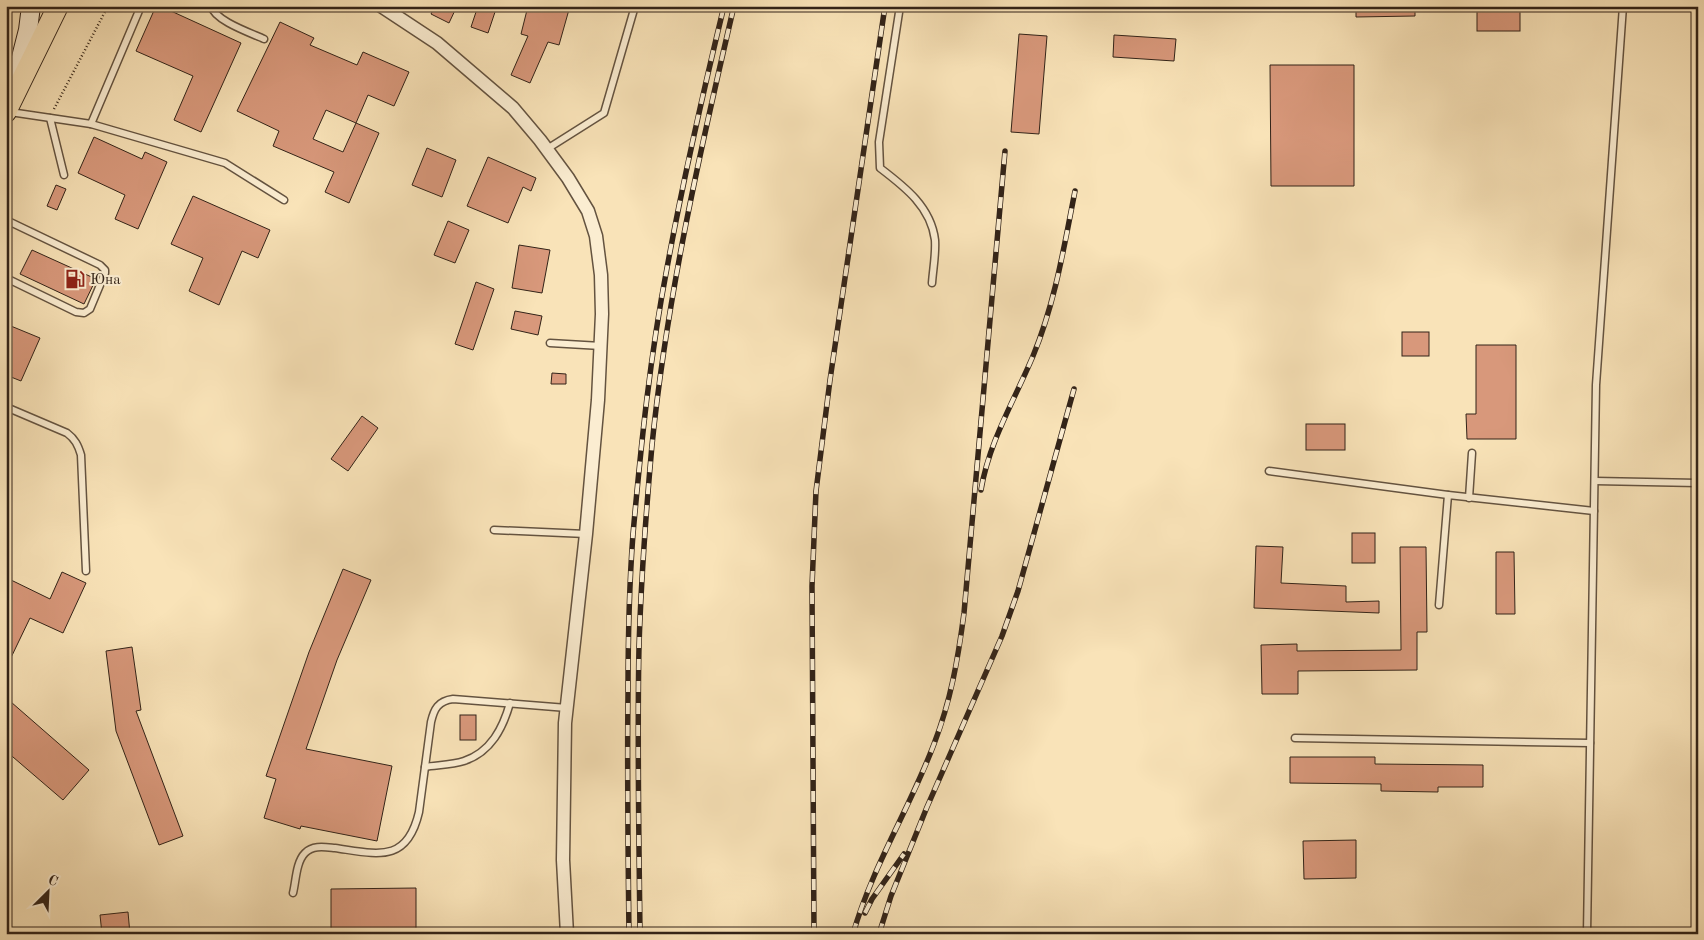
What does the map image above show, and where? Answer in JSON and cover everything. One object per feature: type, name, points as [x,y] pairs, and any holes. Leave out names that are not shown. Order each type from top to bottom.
[{"type":"highway","points":[[7,110],[58,6]]},
{"type":"main road","points":[[7,110],[28,30],[31,6]]},
{"type":"street","points":[[381,6],[438,43],[513,108],[568,178],[588,211],[596,236],[601,275],[601,346],[598,400],[586,534],[565,723],[563,860],[567,934]]},
{"type":"lane","points":[[91,124],[141,6]]},
{"type":"lane","points":[[211,6],[212,11],[223,20],[264,39]]},
{"type":"lane","points":[[547,149],[604,113],[635,6]]},
{"type":"lane","points":[[900,6],[879,142],[880,168],[902,185],[926,210],[935,240],[932,283]]},
{"type":"lane","points":[[1587,934],[1596,385],[1623,6]]},
{"type":"lane","points":[[7,110],[91,124],[225,163],[284,200]]},
{"type":"lane","points":[[50,118],[64,175]]},
{"type":"lane","points":[[6,220],[100,265],[105,270],[90,309],[84,313],[76,312],[6,278]]},
{"type":"lane","points":[[550,343],[601,346]]},
{"type":"lane","points":[[6,407],[67,433],[74,438],[79,446],[86,571]]},
{"type":"lane","points":[[1469,498],[1472,453]]},
{"type":"lane","points":[[1269,471],[1469,498],[1594,511]]},
{"type":"lane","points":[[1594,481],[1698,483]]},
{"type":"lane","points":[[1439,605],[1448,495]]},
{"type":"lane","points":[[494,530],[586,534]]},
{"type":"lane","points":[[293,893],[301,859],[311,849],[321,847],[367,853],[388,852],[401,848],[410,839],[416,826],[431,722],[434,710],[442,701],[453,698],[567,708]]},
{"type":"lane","points":[[425,767],[464,761],[479,753],[492,743],[499,733],[505,721],[510,703]]},
{"type":"lane","points":[[1294,738],[1590,743]]},
{"type":"path","points":[[6,19],[11,6]]},
{"type":"path","points":[[93,6],[105,11]]},
{"type":"path","points":[[50,118],[108,6]]},
{"type":"building","points":[[156,6],[160,6],[241,43],[201,132],[174,120],[193,76],[136,51]]},
{"type":"building","points":[[435,6],[457,6],[449,23],[431,14]]},
{"type":"building","points":[[478,6],[497,6],[488,33],[471,27]]},
{"type":"building","points":[[528,6],[570,6],[559,45],[548,42],[530,83],[511,75],[528,36],[521,34]]},
{"type":"building","points":[[1356,6],[1415,6],[1415,16],[1356,17]]},
{"type":"building","points":[[1477,6],[1520,6],[1520,31],[1477,31]]},
{"type":"building","points":[[280,22],[314,38],[310,45],[357,65],[363,52],[409,72],[394,106],[368,95],[356,123],[379,133],[349,203],[325,192],[334,172],[273,146],[279,131],[237,111]],"holes":[[[326,110],[356,123],[343,152],[313,139]]]},
{"type":"building","points":[[1019,34],[1047,36],[1039,134],[1011,132]]},
{"type":"building","points":[[1114,35],[1176,39],[1174,61],[1113,57]]},
{"type":"building","points":[[1270,65],[1354,65],[1354,186],[1271,186]]},
{"type":"building","points":[[94,137],[142,159],[145,152],[167,162],[138,229],[115,219],[125,195],[78,173]]},
{"type":"building","points":[[427,148],[456,160],[442,197],[412,185]]},
{"type":"building","points":[[488,157],[536,178],[531,191],[523,187],[508,223],[467,206]]},
{"type":"building","points":[[56,185],[66,189],[57,210],[47,206]]},
{"type":"building","points":[[193,196],[270,230],[258,258],[242,251],[219,305],[189,291],[203,258],[171,244]]},
{"type":"building","points":[[448,221],[469,230],[455,263],[434,255]]},
{"type":"building","points":[[519,245],[550,250],[542,293],[512,288]]},
{"type":"building","points":[[32,250],[96,279],[84,304],[20,274]]},
{"type":"building","points":[[476,282],[494,289],[473,350],[455,344]]},
{"type":"building","points":[[515,311],[542,316],[538,335],[511,329]]},
{"type":"building","points":[[6,324],[40,338],[21,381],[6,375]]},
{"type":"building","points":[[1402,332],[1429,332],[1429,356],[1402,356]]},
{"type":"building","points":[[1476,345],[1516,345],[1516,439],[1467,439],[1466,414],[1476,414]]},
{"type":"building","points":[[552,373],[566,374],[566,384],[551,384]]},
{"type":"building","points":[[362,416],[378,428],[348,471],[331,459]]},
{"type":"building","points":[[1306,424],[1345,424],[1345,450],[1306,450]]},
{"type":"building","points":[[1352,533],[1375,533],[1375,563],[1352,563]]},
{"type":"building","points":[[1256,546],[1283,547],[1281,583],[1346,586],[1346,602],[1379,601],[1379,613],[1254,608]]},
{"type":"building","points":[[1400,547],[1426,547],[1427,632],[1417,632],[1417,670],[1298,671],[1298,694],[1262,694],[1261,645],[1297,644],[1297,651],[1401,650]]},
{"type":"building","points":[[1496,552],[1514,552],[1515,614],[1496,614]]},
{"type":"building","points":[[343,569],[371,580],[337,660],[306,749],[392,766],[377,841],[301,826],[300,829],[264,818],[276,779],[266,776],[309,652]]},
{"type":"building","points":[[62,572],[86,583],[63,633],[30,618],[6,668],[6,591],[11,580],[50,599]]},
{"type":"building","points":[[132,647],[141,710],[136,711],[183,836],[159,845],[116,731],[106,651]]},
{"type":"building","points":[[11,702],[89,770],[63,800],[6,751],[6,707]]},
{"type":"building","points":[[460,715],[476,715],[476,740],[460,740]]},
{"type":"building","points":[[1290,757],[1375,757],[1375,764],[1483,765],[1483,787],[1438,787],[1438,792],[1381,791],[1381,784],[1290,783]]},
{"type":"building","points":[[1356,840],[1356,878],[1304,879],[1303,841]]},
{"type":"building","points":[[416,888],[416,934],[331,934],[331,889]]},
{"type":"building","points":[[128,912],[130,934],[102,934],[100,915]]},
{"type":"railway","points":[[629,934],[629,634],[633,534],[639,467],[651,367],[667,268],[724,6]]},
{"type":"railway","points":[[640,934],[639,647],[652,445],[666,334],[686,224],[734,6]]},
{"type":"railway","points":[[814,934],[812,586],[816,491],[830,380],[885,6]]},
{"type":"railway","points":[[853,934],[870,885],[934,744],[945,711],[956,663],[964,613],[1005,151]]},
{"type":"railway","points":[[981,490],[996,438],[1041,336],[1058,275],[1075,191]]},
{"type":"railway","points":[[879,934],[891,896],[927,807],[1002,636],[1018,591],[1074,389]]},
{"type":"railway","points":[[865,913],[872,899],[904,854]]},
{"type":"place","name":"Юна","points":[[75,279]]}]
